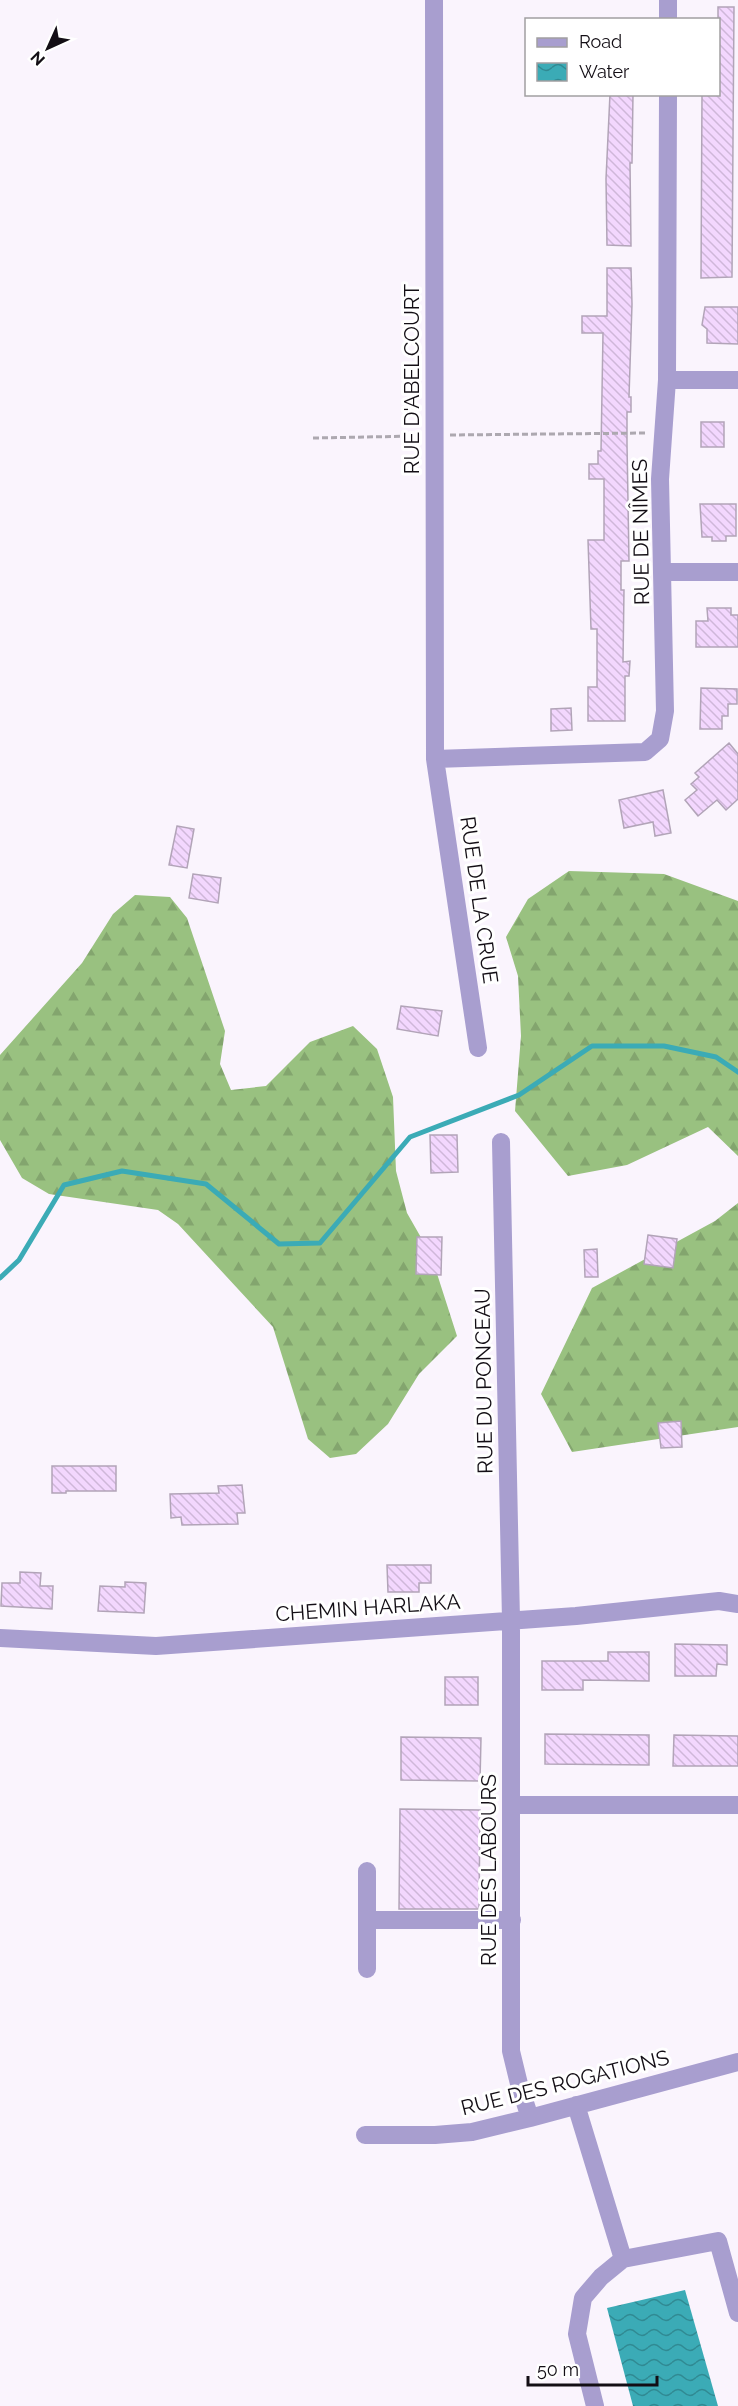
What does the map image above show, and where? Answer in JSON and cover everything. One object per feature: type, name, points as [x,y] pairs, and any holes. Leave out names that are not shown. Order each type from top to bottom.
[{"type":"street","name":"RUE D'ABELCOURT","points":[[434,0],[435,759]]},
{"type":"street","points":[[668,0],[668,18]]},
{"type":"street","name":"RUE DE NÎMES","points":[[435,759],[645,752],[660,739],[665,711],[664,572],[660,479],[667,380],[668,96]]},
{"type":"street","points":[[667,380],[738,380]]},
{"type":"street","points":[[664,572],[738,572]]},
{"type":"street","name":"RUE DE LA CRUE","points":[[435,759],[478,1048]]},
{"type":"street","name":"RUE DU PONCEAU","points":[[501,1142],[511,1620]]},
{"type":"street","name":"CHEMIN HARLAKA","points":[[0,1638],[156,1646],[576,1617],[719,1601],[738,1604]]},
{"type":"street","name":"RUE DES LABOURS","points":[[511,1620],[511,2051],[530,2118]]},
{"type":"street","points":[[511,1805],[738,1805]]},
{"type":"street","points":[[367,1871],[367,1969]]},
{"type":"street","points":[[367,1920],[512,1920]]},
{"type":"street","name":"RUE DES ROGATIONS","points":[[365,2135],[472,2132],[738,2062]]},
{"type":"street","points":[[576,2105],[623,2259]]},
{"type":"street","points":[[595,2406],[577,2334],[584,2298],[601,2277],[623,2259],[718,2241],[738,2313]]},
{"type":"path","points":[[313,438],[663,432]]},
{"type":"green space","points":[[569,871],[664,874],[738,901],[738,1156],[708,1127],[627,1165],[568,1176],[515,1111],[521,1036],[518,976],[506,937],[528,899]]},
{"type":"green space","points":[[135,895],[170,897],[187,918],[225,1031],[220,1064],[231,1090],[266,1086],[310,1042],[353,1026],[377,1049],[393,1097],[396,1171],[407,1213],[431,1255],[457,1336],[419,1374],[388,1424],[356,1454],[330,1458],[308,1439],[273,1327],[178,1224],[158,1210],[49,1194],[22,1178],[0,1140],[0,1055],[82,963],[113,914]]},
{"type":"green space","points":[[738,1203],[738,1427],[572,1452],[541,1394],[592,1288],[715,1221]]},
{"type":"water","points":[[685,2290],[718,2406],[633,2406],[607,2308]]},
{"type":"building","points":[[718,7],[734,7],[732,277],[701,278],[702,96],[720,96],[720,18],[718,18]]},
{"type":"building","points":[[610,96],[633,96],[632,163],[630,163],[631,246],[607,245],[606,179]]},
{"type":"building","points":[[607,268],[631,268],[629,397],[631,397],[631,412],[627,412],[629,561],[621,561],[621,590],[624,590],[623,662],[630,661],[629,676],[625,676],[625,721],[588,721],[588,687],[597,687],[597,629],[591,629],[588,540],[604,540],[604,479],[589,479],[589,464],[598,464],[598,451],[601,451],[603,333],[582,333],[582,316],[607,316]]},
{"type":"building","points":[[705,307],[738,307],[738,344],[707,343],[707,329],[702,325]]},
{"type":"building","points":[[701,422],[724,422],[724,447],[701,447]]},
{"type":"building","points":[[700,504],[736,504],[736,536],[726,536],[726,541],[712,541],[712,537],[702,537]]},
{"type":"building","points":[[707,608],[731,608],[731,615],[738,615],[738,647],[696,647],[696,621],[708,621]]},
{"type":"building","points":[[701,688],[737,689],[737,704],[728,704],[728,716],[722,716],[722,729],[700,729]]},
{"type":"building","points":[[571,708],[572,730],[551,731],[551,709]]},
{"type":"building","points":[[729,743],[738,754],[738,799],[726,810],[717,800],[698,816],[685,800],[697,790],[691,784],[699,777],[695,773]]},
{"type":"building","points":[[663,790],[671,833],[655,836],[653,822],[624,828],[619,800]]},
{"type":"building","points":[[177,826],[194,829],[187,868],[169,865]]},
{"type":"building","points":[[193,874],[221,878],[218,903],[189,898]]},
{"type":"building","points":[[401,1006],[442,1011],[438,1036],[397,1029]]},
{"type":"building","points":[[430,1135],[457,1135],[458,1172],[431,1173]]},
{"type":"building","points":[[648,1235],[677,1239],[673,1268],[644,1264]]},
{"type":"building","points":[[417,1237],[442,1237],[441,1275],[416,1274]]},
{"type":"building","points":[[597,1249],[598,1277],[585,1277],[584,1250]]},
{"type":"building","points":[[681,1421],[682,1447],[661,1448],[658,1423]]},
{"type":"building","points":[[52,1466],[116,1466],[116,1491],[52,1493]]},
{"type":"building","points":[[242,1485],[245,1513],[237,1513],[238,1524],[182,1525],[181,1517],[171,1518],[170,1494],[219,1493],[218,1486]]},
{"type":"building","points":[[387,1565],[431,1565],[431,1583],[419,1583],[419,1592],[388,1592]]},
{"type":"building","points":[[20,1572],[41,1573],[40,1586],[53,1586],[52,1609],[1,1606],[2,1583],[20,1583]]},
{"type":"building","points":[[125,1582],[146,1583],[144,1613],[98,1611],[100,1586],[125,1587]]},
{"type":"building","points":[[675,1644],[727,1645],[727,1665],[717,1664],[716,1676],[675,1676]]},
{"type":"building","points":[[608,1652],[649,1652],[649,1681],[583,1680],[583,1690],[542,1690],[542,1661],[608,1661]]},
{"type":"building","points":[[445,1677],[478,1677],[478,1705],[445,1705]]},
{"type":"building","points":[[545,1734],[649,1735],[649,1765],[545,1764]]},
{"type":"building","points":[[674,1735],[738,1736],[738,1766],[673,1766]]},
{"type":"building","points":[[401,1737],[481,1738],[480,1781],[401,1780]]},
{"type":"building","points":[[400,1809],[480,1810],[479,1909],[399,1909]]},
{"type":"waterway","points":[[0,1278],[19,1260],[64,1185],[122,1171],[206,1184],[279,1244],[320,1243],[410,1137],[519,1095],[592,1046],[664,1046],[716,1057],[738,1072]]}]
